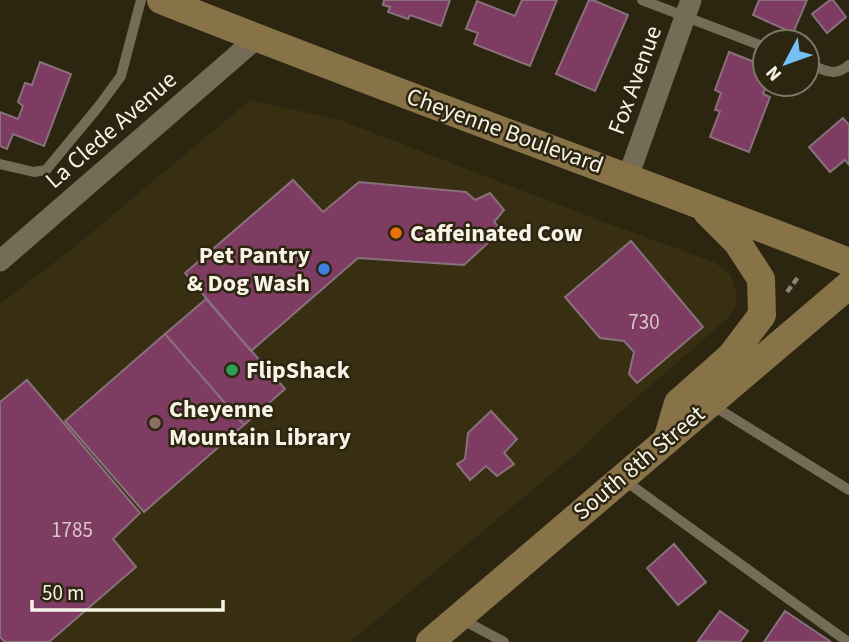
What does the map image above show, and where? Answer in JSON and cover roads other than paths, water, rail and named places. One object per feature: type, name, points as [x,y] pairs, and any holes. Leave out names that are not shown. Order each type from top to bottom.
[{"type":"main road","name":"Cheyenne Boulevard","points":[[161,0],[849,262]]},
{"type":"main road","points":[[667,440],[678,403],[731,356],[762,315],[761,279],[737,242],[701,205]]},
{"type":"main road","name":"South 8th Street","points":[[430,642],[849,285]]},
{"type":"street","name":"Fox Avenue","points":[[628,177],[688,8]]},
{"type":"street","name":"La Clede Avenue","points":[[0,261],[257,38]]},
{"type":"lane","points":[[0,164],[34,172],[46,170],[121,76],[141,0]]},
{"type":"lane","points":[[642,0],[688,8],[751,40]]},
{"type":"lane","points":[[821,69],[831,73],[842,71],[849,65]]},
{"type":"lane","points":[[709,404],[849,490]]},
{"type":"lane","points":[[622,479],[848,642]]},
{"type":"lane","points":[[458,618],[504,642]]},
{"type":"place","name":"Caffeinated Cow","points":[[396,233]]},
{"type":"place","name":"Pet Pantry & Dog Wash","points":[[324,269]]},
{"type":"place","name":"FlipShack","points":[[232,370]]},
{"type":"place","name":"Cheyenne Mountain Library","points":[[155,423]]}]
